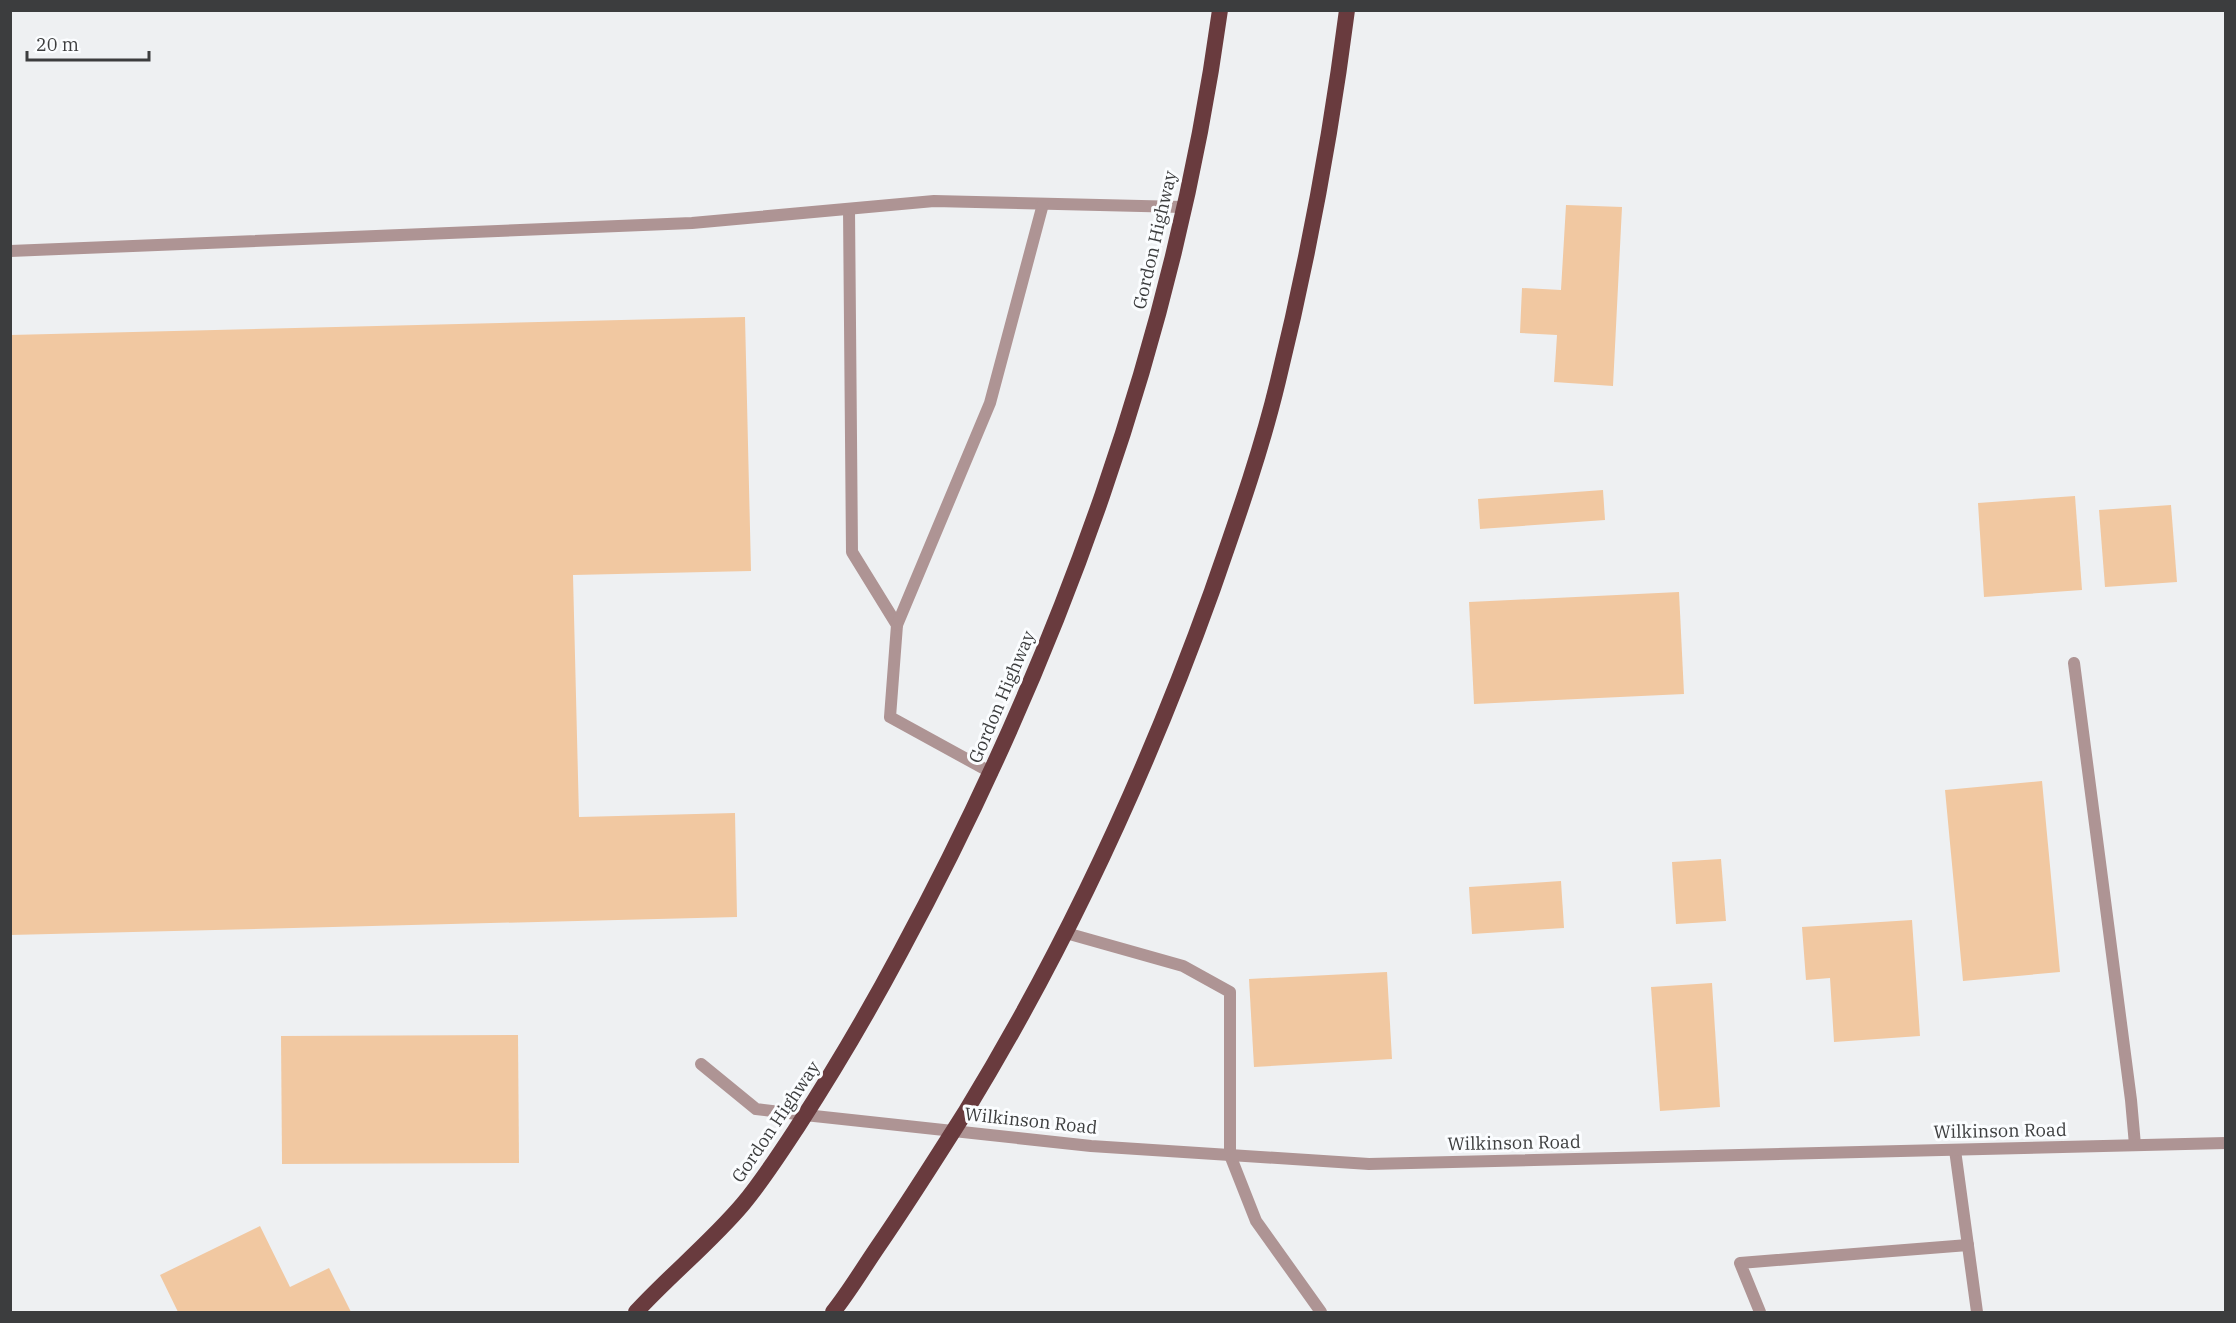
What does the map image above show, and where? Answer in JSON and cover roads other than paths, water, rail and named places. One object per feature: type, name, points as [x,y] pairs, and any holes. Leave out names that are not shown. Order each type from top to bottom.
[{"type":"highway","name":"Gordon Highway","points":[[636,1312],[744,1203],[805,1115],[868,1013],[939,881],[992,773],[1061,610],[1110,474],[1155,330],[1183,207],[1220,10]]},
{"type":"highway","points":[[833,1312],[918,1188],[994,1064],[1066,933],[1128,804],[1178,683],[1236,522],[1278,384],[1311,235],[1336,94],[1347,10]]},
{"type":"street","points":[[10,251],[692,223],[934,201],[1183,207]]},
{"type":"street","points":[[992,773],[890,717],[897,625],[990,403],[1043,204]]},
{"type":"street","points":[[849,209],[852,552],[897,625]]},
{"type":"street","points":[[2074,663],[2130,1088],[2135,1145]]},
{"type":"street","points":[[1066,933],[1183,966],[1230,992],[1230,1155],[1256,1221],[1321,1312]]},
{"type":"street","name":"Wilkinson Road","points":[[701,1064],[756,1109],[1081,1145],[1369,1164],[2226,1143]]},
{"type":"street","points":[[1955,1150],[1977,1312]]},
{"type":"street","points":[[1760,1312],[1740,1263],[1968,1245]]}]
